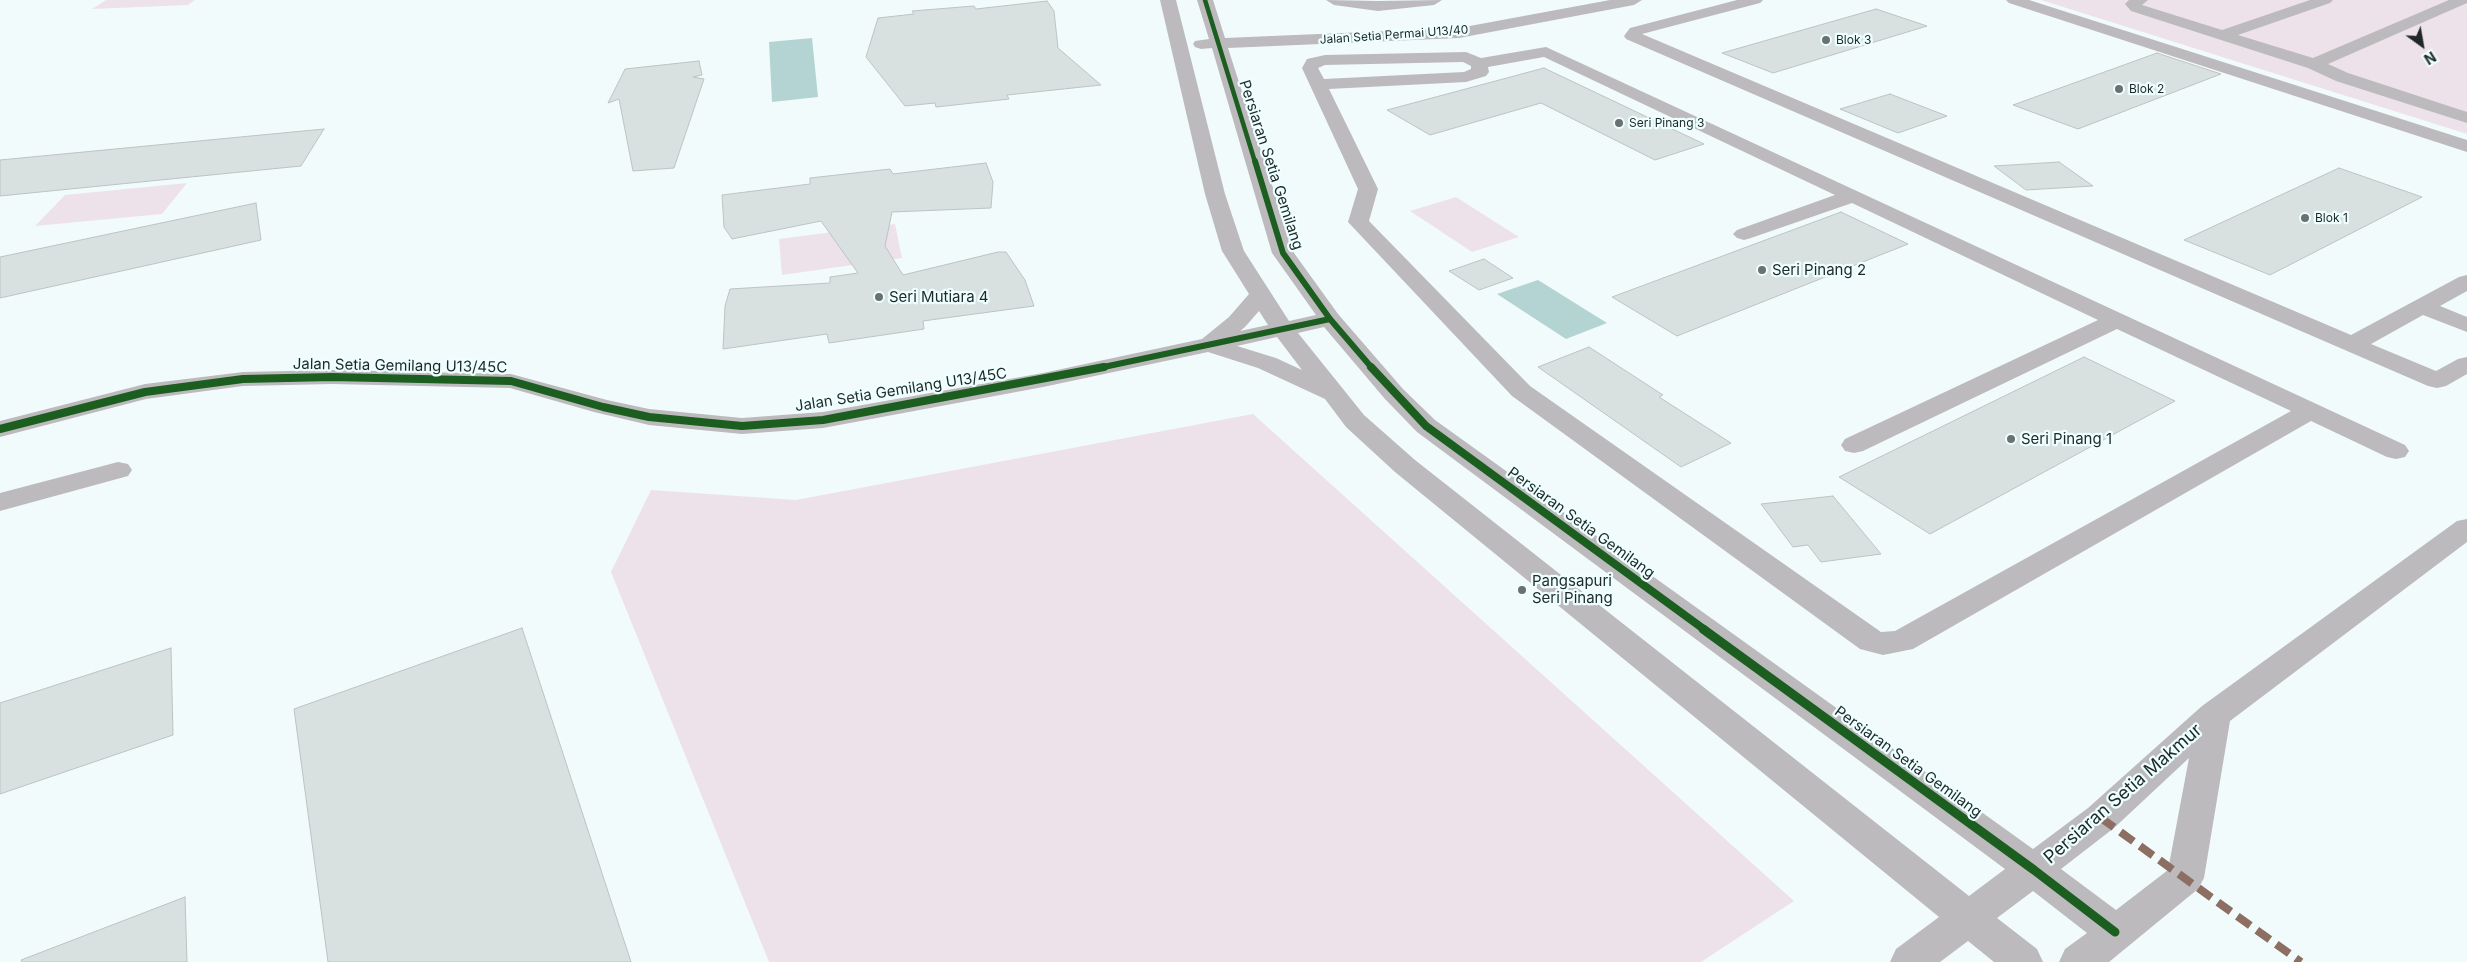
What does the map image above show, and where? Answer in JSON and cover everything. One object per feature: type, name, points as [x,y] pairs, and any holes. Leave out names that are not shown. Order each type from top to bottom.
[{"type":"street","points":[[1168,0],[1181,46],[1215,194],[1233,251],[1284,330],[1355,421],[1405,466],[2023,962]]},
{"type":"street","name":"Persiaran Setia Gemilang","points":[[1205,0],[1283,253],[1330,318],[1394,394],[1426,426],[2034,870],[2115,932]]},
{"type":"street","points":[[1334,0],[1378,6],[1434,0]]},
{"type":"street","name":"Jalan Setia Permai U13/40","points":[[1181,46],[1406,36],[1476,30],[1634,0]]},
{"type":"street","points":[[1755,0],[1632,33],[1632,36],[1637,40],[2437,382],[2467,364]]},
{"type":"street","points":[[2014,0],[2467,146]]},
{"type":"street","points":[[2140,0],[2133,4],[2136,8],[2314,64],[2342,77],[2467,118]]},
{"type":"street","points":[[2222,35],[2325,0]]},
{"type":"street","points":[[2314,64],[2462,0]]},
{"type":"street","points":[[1476,30],[1538,54],[1853,196],[2396,451]]},
{"type":"street","points":[[1538,54],[1479,63],[1480,72],[1466,77],[1318,84],[1368,189],[1358,222],[1521,391],[1850,628],[1871,641],[1883,644],[1902,641],[2310,411]]},
{"type":"street","points":[[1744,234],[1853,196]]},
{"type":"street","points":[[2352,345],[2422,307],[2461,291]]},
{"type":"street","points":[[1208,345],[1237,322],[1261,295]]},
{"type":"street","points":[[2422,307],[2467,325]]},
{"type":"street","name":"Jalan Setia Gemilang U13/45C","points":[[0,429],[145,392],[243,379],[332,377],[511,381],[649,418],[742,426],[823,420],[1043,380],[1284,330],[1330,318]]},
{"type":"street","points":[[1854,444],[2118,320]]},
{"type":"street","points":[[1208,345],[1267,363],[1335,396]]},
{"type":"street","points":[[0,502],[118,470]]},
{"type":"street","name":"Persiaran Setia Makmur","points":[[1910,962],[2101,818],[2214,715],[2467,528]]},
{"type":"street","name":"Persiaran Setia Makmur","points":[[2079,962],[2186,878],[2214,715]]},
{"type":"shaded area","points":[[106,0],[195,0],[188,5],[92,9]]},
{"type":"shaded area","points":[[2041,0],[2467,0],[2467,134],[2324,89]]},
{"type":"shaded area","points":[[187,183],[162,214],[35,226],[65,195]]},
{"type":"shaded area","points":[[1456,197],[1519,237],[1472,252],[1410,211]]},
{"type":"shaded area","points":[[895,224],[902,258],[782,275],[779,239]]},
{"type":"shaded area","points":[[1253,414],[1794,901],[1701,962],[769,962],[611,572],[651,490],[796,500]]},
{"type":"water","points":[[812,38],[818,97],[772,102],[769,42]]},
{"type":"water","points":[[1538,280],[1607,323],[1566,339],[1497,294]]},
{"type":"building","points":[[1047,1],[1054,11],[1058,48],[1101,85],[1007,95],[1009,99],[936,107],[935,103],[905,106],[866,57],[878,18],[914,14],[912,11],[974,6],[976,9]]},
{"type":"building","name":"Blok 3","points":[[1876,9],[1927,26],[1773,73],[1722,53]]},
{"type":"building","name":"Blok 2","points":[[2157,53],[2221,74],[2078,129],[2013,105]]},
{"type":"building","points":[[699,61],[702,75],[693,77],[704,79],[674,168],[633,171],[619,99],[608,103],[625,69]]},
{"type":"building","name":"Seri Pinang 3","points":[[1544,68],[1704,144],[1655,160],[1541,103],[1430,135],[1387,110]]},
{"type":"building","points":[[1890,94],[1947,116],[1898,133],[1840,109]]},
{"type":"building","points":[[324,129],[301,166],[0,196],[0,160]]},
{"type":"building","points":[[2059,162],[2093,186],[2026,190],[1994,166]]},
{"type":"building","points":[[986,163],[993,182],[991,208],[892,212],[885,246],[903,275],[998,252],[1006,252],[1025,280],[1034,306],[923,321],[924,329],[829,343],[827,334],[723,349],[725,306],[730,289],[830,283],[830,277],[858,273],[821,221],[732,239],[724,227],[722,195],[810,184],[810,178],[890,169],[893,174]]},
{"type":"building","name":"Blok 1","points":[[2339,168],[2422,197],[2270,275],[2184,240]]},
{"type":"building","points":[[256,203],[261,240],[0,298],[0,257]]},
{"type":"building","name":"Seri Pinang 2","points":[[1841,212],[1908,244],[1677,336],[1612,297]]},
{"type":"building","points":[[1484,259],[1513,278],[1479,290],[1449,271]]},
{"type":"building","points":[[1589,347],[1663,395],[1659,397],[1731,443],[1681,467],[1538,367]]},
{"type":"building","name":"Seri Pinang 1","points":[[2084,357],[2175,401],[1930,534],[1839,477]]},
{"type":"building","points":[[1833,496],[1881,554],[1821,562],[1808,545],[1793,547],[1761,504]]},
{"type":"building","points":[[522,628],[631,962],[328,962],[294,709]]},
{"type":"building","points":[[171,648],[173,735],[0,794],[0,703]]},
{"type":"building","points":[[185,897],[187,962],[22,962],[21,960]]},
{"type":"marked path","points":[[2101,818],[2301,962]]},
{"type":"cycle path","points":[[1205,0],[1283,253],[1330,319],[1394,394],[1426,426],[2034,870],[2115,932]]},
{"type":"cycle path","points":[[0,429],[145,392],[243,379],[332,377],[511,381],[603,407],[649,417],[742,426],[823,420],[1043,380],[1330,319]]},
{"type":"place","name":"Blok 3","points":[[1826,40]]},
{"type":"place","name":"Blok 2","points":[[2119,89]]},
{"type":"place","name":"Seri Pinang 3","points":[[1619,123]]},
{"type":"place","name":"Blok 1","points":[[2305,218]]},
{"type":"place","name":"Seri Pinang 2","points":[[1762,270]]},
{"type":"place","name":"Seri Mutiara 4","points":[[879,297]]},
{"type":"place","name":"Seri Pinang 1","points":[[2011,439]]},
{"type":"place","name":"Pangsapuri Seri Pinang","points":[[1522,590]]}]
